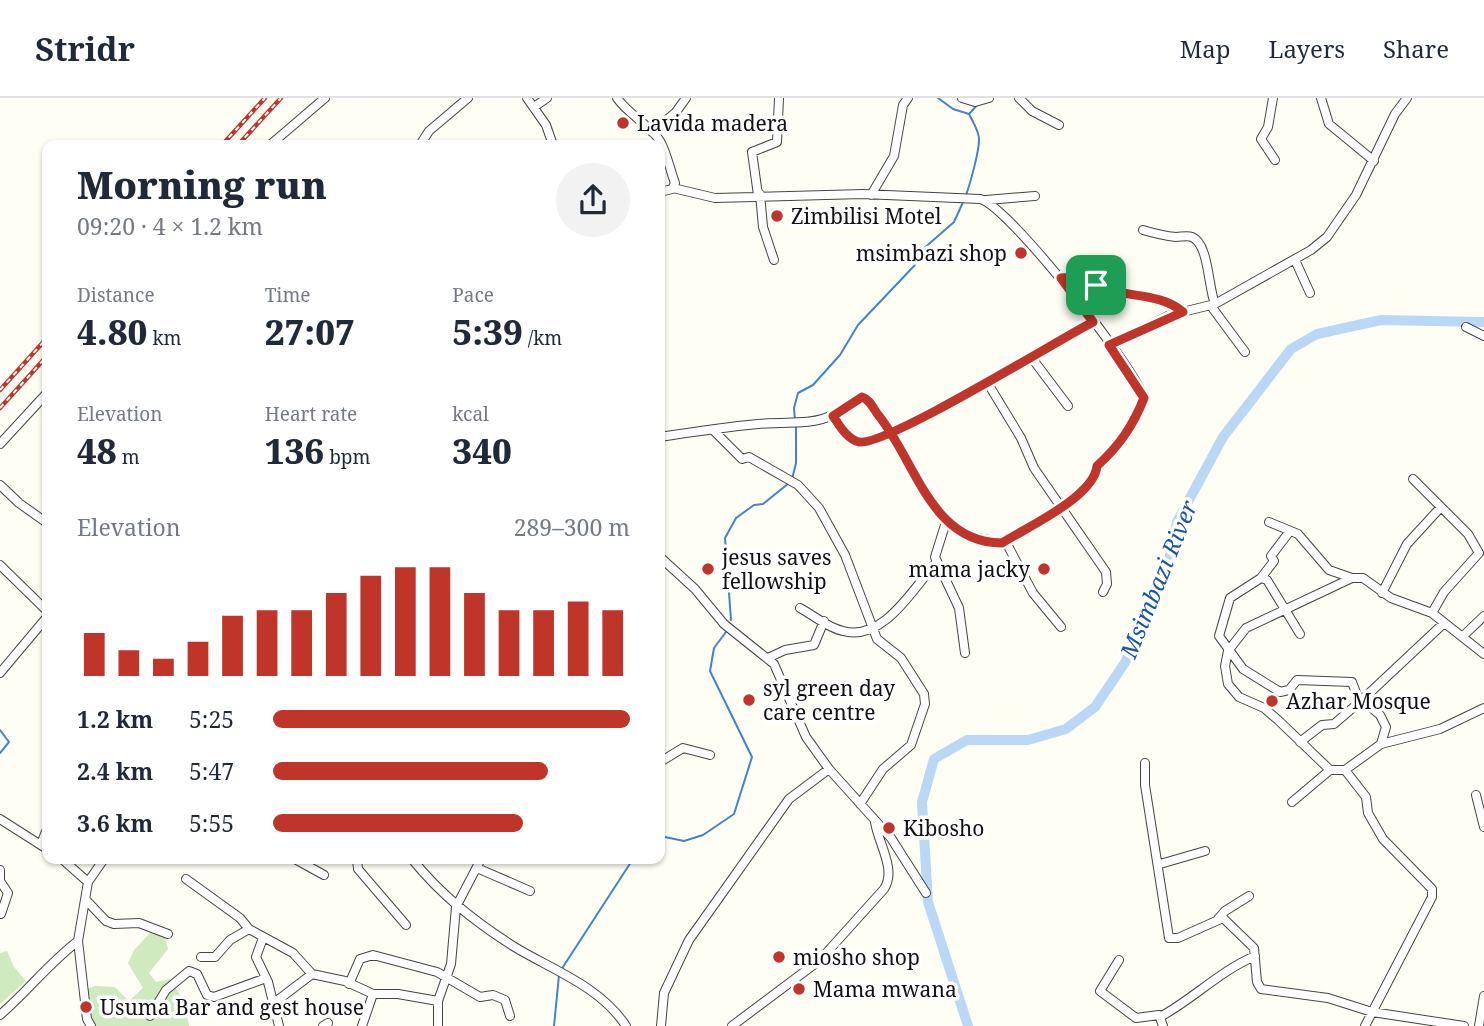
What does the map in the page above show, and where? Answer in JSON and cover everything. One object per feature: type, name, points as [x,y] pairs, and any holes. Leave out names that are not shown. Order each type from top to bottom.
[{"type":"street","points":[[276,140],[326,98]]},
{"type":"street","points":[[423,140],[429,131],[468,98]]},
{"type":"street","points":[[527,98],[551,140]]},
{"type":"street","points":[[534,107],[547,98]]},
{"type":"street","points":[[617,98],[636,121],[652,132],[658,140]]},
{"type":"street","points":[[652,132],[676,112],[686,98]]},
{"type":"street","points":[[774,260],[763,227],[752,152],[777,142],[779,98]]},
{"type":"street","points":[[871,195],[894,156],[903,105],[908,98]]},
{"type":"street","points":[[962,98],[975,102],[989,98]]},
{"type":"street","points":[[1019,98],[1032,111],[1059,125]]},
{"type":"street","points":[[1273,98],[1268,127],[1261,139],[1276,160]]},
{"type":"street","points":[[1321,98],[1329,124],[1374,160]]},
{"type":"street","points":[[1109,345],[1183,312],[1213,305],[1295,260],[1332,233],[1374,160],[1395,114],[1407,98]]},
{"type":"street","points":[[665,154],[675,183],[673,188]]},
{"type":"street","points":[[665,190],[673,188],[716,198],[759,195],[871,195],[986,200],[1035,196]]},
{"type":"street","points":[[986,200],[1061,278],[1144,398],[1122,442],[1097,466],[1096,475],[1087,486],[1063,506],[1002,543]]},
{"type":"street","points":[[1143,229],[1175,237],[1189,236],[1199,242],[1204,251],[1213,305],[1245,352]]},
{"type":"street","points":[[1295,260],[1310,293]]},
{"type":"street","points":[[1061,278],[1077,277],[1115,293],[1160,299],[1183,312]]},
{"type":"street","points":[[833,416],[850,438],[858,442],[873,440],[945,407],[1093,322]]},
{"type":"street","points":[[1466,327],[1484,336]]},
{"type":"street","points":[[1031,357],[1068,406]]},
{"type":"street","points":[[987,382],[1021,438],[1034,468],[1063,506],[1094,559],[1106,572],[1107,584],[1103,592]]},
{"type":"street","points":[[665,436],[758,424],[806,424],[833,416],[862,397],[868,399],[891,431],[929,501],[946,522],[972,538],[1002,543],[1012,550],[1029,586],[1061,627]]},
{"type":"street","points":[[0,444],[42,398]]},
{"type":"street","points":[[714,431],[742,459],[749,457],[798,485],[819,508],[840,545],[872,630],[885,647],[901,658],[918,681],[925,700],[909,748],[881,772],[860,804]]},
{"type":"street","points":[[1413,479],[1468,534],[1479,553],[1444,592],[1432,613]]},
{"type":"street","points":[[0,485],[42,519]]},
{"type":"street","points":[[1382,593],[1407,544],[1440,508]]},
{"type":"street","points":[[946,522],[935,554],[936,563],[959,608],[965,653]]},
{"type":"street","points":[[1269,522],[1307,542],[1329,570],[1363,579],[1382,593],[1432,613],[1484,654]]},
{"type":"street","points":[[1290,531],[1273,550],[1271,556],[1274,561],[1261,578],[1230,598],[1219,636],[1228,652],[1243,669],[1280,692],[1289,690],[1297,680],[1348,680],[1354,685],[1358,698],[1380,715],[1386,727],[1381,744]]},
{"type":"street","points":[[665,562],[695,589],[724,624],[768,658],[779,673],[806,737],[829,769],[891,838],[926,893]]},
{"type":"street","points":[[800,608],[849,632],[872,630],[892,613],[936,563]]},
{"type":"street","points":[[0,565],[42,606]]},
{"type":"street","points":[[1261,578],[1267,580],[1300,634]]},
{"type":"street","points":[[1330,770],[1264,708],[1239,696],[1228,684],[1225,666],[1228,652],[1246,628],[1352,578]]},
{"type":"street","points":[[1464,636],[1484,616]]},
{"type":"street","points":[[768,658],[785,650],[814,645],[824,621]]},
{"type":"street","points":[[0,673],[42,623]]},
{"type":"street","points":[[1300,742],[1322,725],[1334,724],[1443,624]]},
{"type":"street","points":[[1292,802],[1330,770],[1345,769],[1381,744],[1440,729],[1484,708]]},
{"type":"street","points":[[665,759],[683,748],[710,755]]},
{"type":"street","points":[[1145,763],[1145,785],[1160,864],[1161,893],[1169,938],[1178,938],[1218,919],[1225,911],[1249,896]]},
{"type":"street","points":[[662,1026],[664,993],[689,940],[789,799],[829,769]]},
{"type":"street","points":[[1345,769],[1367,797],[1368,813],[1383,839],[1403,856],[1433,893],[1365,1026]]},
{"type":"street","points":[[1476,795],[1484,827]]},
{"type":"street","points":[[0,819],[42,845]]},
{"type":"street","points":[[732,1026],[820,960],[889,882],[875,822]]},
{"type":"street","points":[[1160,864],[1205,851]]},
{"type":"street","points":[[68,864],[88,882]]},
{"type":"street","points":[[91,1026],[78,941],[88,882],[101,864]]},
{"type":"street","points":[[304,864],[324,875]]},
{"type":"street","points":[[358,864],[358,869],[407,925]]},
{"type":"street","points":[[416,864],[456,907],[559,974],[583,984],[611,1006],[626,1026]]},
{"type":"street","points":[[438,1026],[438,1001],[451,964],[456,907],[478,864]]},
{"type":"street","points":[[481,864],[530,891]]},
{"type":"street","points":[[0,872],[0,881],[8,893],[1,914]]},
{"type":"street","points":[[186,879],[240,918],[249,929],[293,953],[312,974],[373,994],[398,994],[438,1001]]},
{"type":"street","points":[[86,900],[106,921],[114,925],[139,923],[168,934]]},
{"type":"street","points":[[1218,919],[1228,921],[1250,942],[1255,956],[1257,982],[1261,989],[1328,998],[1372,1012],[1464,1026]]},
{"type":"street","points":[[201,957],[215,957],[230,940],[249,929]]},
{"type":"street","points":[[263,938],[256,957],[275,1003],[279,1026]]},
{"type":"street","points":[[0,1015],[31,987],[51,962],[78,941]]},
{"type":"street","points":[[349,984],[357,964],[365,956],[432,970],[480,997],[493,995],[505,1000],[510,1016]]},
{"type":"street","points":[[1119,960],[1100,991],[1132,1017],[1156,1014],[1161,1024],[1211,981],[1255,956]]},
{"type":"street","points":[[150,1016],[166,990],[188,971],[197,974],[207,995],[214,998],[265,978]]},
{"type":"street","points":[[275,1003],[312,974]]},
{"type":"street","points":[[362,1026],[373,994]]},
{"type":"street","points":[[1479,1026],[1484,996]]},
{"type":"green space","points":[[153,930],[165,936],[168,949],[149,973],[156,982],[170,979],[184,1001],[189,1026],[90,1026],[83,990],[95,986],[115,987],[129,1001],[143,988],[128,963],[134,950]]},
{"type":"green space","points":[[7,951],[14,967],[26,981],[0,1004],[0,953]]},
{"type":"waterway","points":[[938,98],[953,109],[969,114],[976,127],[978,152],[966,195]]},
{"type":"waterway","points":[[970,113],[978,104]]},
{"type":"waterway","points":[[795,420],[794,408],[798,393],[813,385],[840,355],[858,325],[914,266],[922,250],[954,222],[964,200]]},
{"type":"waterway","name":"Msimbazi River","points":[[968,1026],[928,902],[922,802],[934,759],[967,740],[1028,740],[1066,729],[1095,707],[1126,661],[1145,613],[1167,569],[1177,522],[1223,437],[1291,349],[1317,334],[1381,320],[1484,322]]},
{"type":"waterway","points":[[792,479],[796,463],[796,425]]},
{"type":"waterway","points":[[731,620],[725,538],[736,518],[754,505],[763,504],[789,483]]},
{"type":"waterway","points":[[665,837],[684,841],[703,835],[734,814],[752,757],[710,671],[714,648],[726,632]]},
{"type":"waterway","points":[[0,730],[9,742],[0,753]]},
{"type":"waterway","points":[[561,970],[630,864]]},
{"type":"waterway","points":[[554,1026],[559,975]]},
{"type":"railway","points":[[227,140],[265,98]]},
{"type":"railway","points":[[243,140],[281,98]]},
{"type":"railway","points":[[0,390],[42,344]]},
{"type":"railway","points":[[0,408],[42,362]]},
{"type":"place","name":"Lavida madera","points":[[623,123]]},
{"type":"place","name":"Zimbilisi Motel","points":[[777,216]]},
{"type":"place","name":"msimbazi shop","points":[[1021,253]]},
{"type":"place","name":"jesus saves fellowship","points":[[708,569]]},
{"type":"place","name":"mama jacky","points":[[1044,569]]},
{"type":"place","name":"syl green day care centre","points":[[749,700]]},
{"type":"place","name":"Azhar Mosque","points":[[1272,701]]},
{"type":"place","name":"Kibosho","points":[[889,828]]},
{"type":"place","name":"miosho shop","points":[[779,957]]},
{"type":"place","name":"Mama mwana","points":[[799,989]]},
{"type":"place","name":"Usuma Bar and gest house","points":[[86,1007]]},
{"type":"route","points":[[1096,285],[1077,277],[1061,278],[1093,322],[945,407],[891,431],[873,440],[865,442],[850,438],[833,416],[862,397],[868,399],[891,431],[929,501],[946,522],[972,538],[1002,543],[1063,506],[1087,486],[1096,475],[1097,466],[1122,442],[1141,407],[1143,393],[1109,345],[1170,315],[1183,312],[1160,299],[1115,293],[1096,285]]}]
